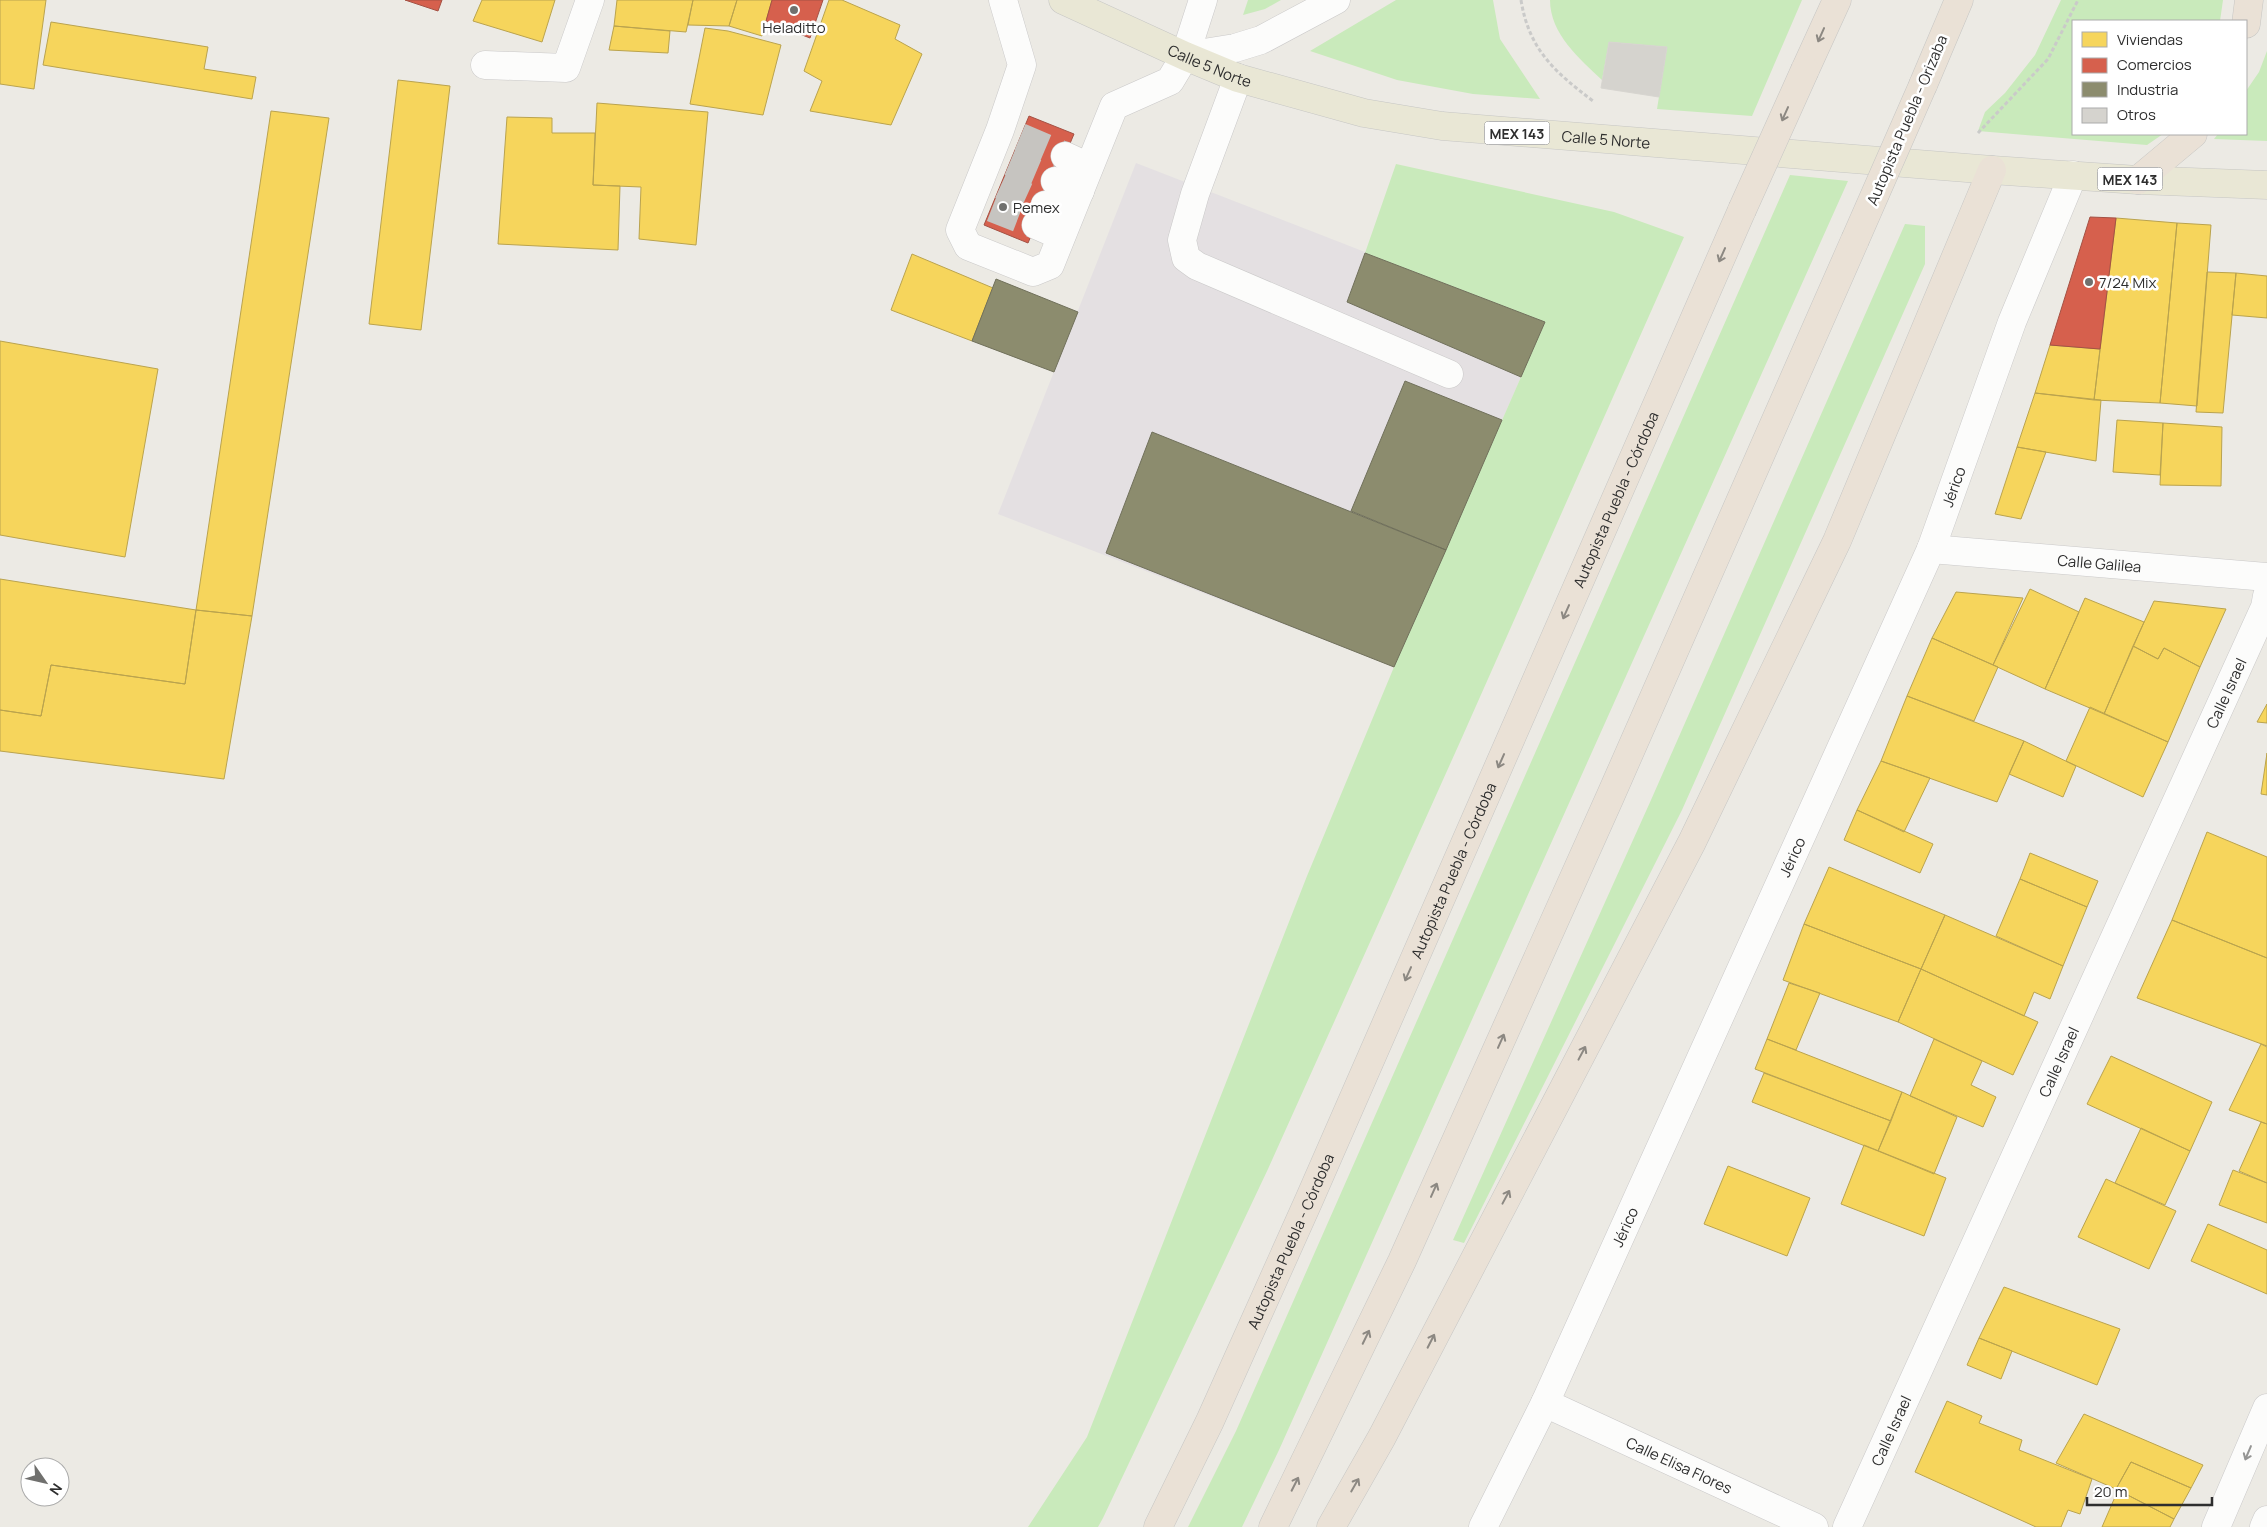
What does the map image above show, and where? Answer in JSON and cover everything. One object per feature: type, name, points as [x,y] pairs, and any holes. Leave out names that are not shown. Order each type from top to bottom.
[{"type":"highway","name":"Autopista Puebla - Córdoba","points":[[1158,1527],[1210,1421],[1313,1191],[1742,210],[1837,0]]},
{"type":"highway","name":"Autopista Puebla - Orizaba","points":[[1273,1527],[1402,1262],[1614,788],[1959,0]]},
{"type":"highway","points":[[2246,20],[2249,0]]},
{"type":"highway","points":[[2138,180],[2192,135]]},
{"type":"highway","points":[[1331,1527],[1382,1436],[1692,842],[1838,541],[1992,170]]},
{"type":"main road","name":"Calle 5 Norte","points":[[1063,0],[1238,78],[1364,113],[1442,126],[1992,170]]},
{"type":"main road","name":"MEX 143","points":[[1992,170],[2138,180],[2267,185]]},
{"type":"street","points":[[485,65],[566,68],[590,0]]},
{"type":"street","points":[[1003,0],[1022,65],[996,169],[960,230],[968,246],[1033,272],[1050,265],[1062,197],[1114,106],[1170,81],[1185,56],[1202,0]]},
{"type":"street","points":[[1185,56],[1235,48],[1261,40],[1336,0]]},
{"type":"street","points":[[1238,78],[1195,194],[1182,240],[1186,258],[1197,266],[1449,374]]},
{"type":"street","name":"Jérico","points":[[1483,1527],[1545,1403],[1932,549],[2012,322],[2072,175]]},
{"type":"street","name":"Calle Galilea","points":[[1932,549],[2267,577]]},
{"type":"street","name":"Calle Israel","points":[[1847,1527],[2265,607],[2267,596]]},
{"type":"street","name":"Calle Elisa Flores","points":[[1545,1403],[1814,1527]]},
{"type":"street","points":[[2216,1527],[2267,1408]]},
{"type":"street","points":[[2264,1527],[2267,1520]]},
{"type":"path","points":[[1521,0],[1524,20],[1536,47],[1561,77],[1597,104]]},
{"type":"path","points":[[1946,165],[2048,59],[2078,0]]},
{"type":"shaded area","points":[[1136,163],[1545,322],[1394,667],[998,514]]},
{"type":"green space","points":[[1248,0],[1281,0],[1265,9],[1243,15]]},
{"type":"green space","points":[[1396,0],[1493,0],[1500,39],[1540,99],[1473,94],[1397,80],[1310,51]]},
{"type":"green space","points":[[1550,0],[1802,0],[1752,116],[1657,109],[1667,47],[1609,42],[1602,80],[1576,54],[1561,35],[1551,12]]},
{"type":"green space","points":[[2061,0],[2223,0],[2220,20],[2072,20],[2072,135],[2162,135],[2147,145],[1978,131],[1985,112],[2005,93],[2035,55]]},
{"type":"green space","points":[[2267,51],[2267,141],[2214,139],[2217,135],[2247,135],[2247,90],[2259,72]]},
{"type":"green space","points":[[1396,164],[1614,212],[1684,237],[1268,1169],[1103,1518],[1098,1527],[1028,1527],[1087,1437],[1307,876],[1394,667],[1545,322],[1365,253]]},
{"type":"green space","points":[[1790,175],[1848,181],[1279,1450],[1242,1527],[1188,1527],[1236,1431]]},
{"type":"green space","points":[[1905,224],[1925,226],[1925,264],[1682,810],[1464,1243],[1453,1240],[1651,800]]},
{"type":"building: Viviendas","points":[[0,0],[46,0],[34,89],[0,84]]},
{"type":"building: Viviendas","points":[[482,0],[555,0],[542,42],[473,21]]},
{"type":"building: Viviendas","points":[[617,0],[693,0],[686,32],[614,26]]},
{"type":"building: Viviendas","points":[[693,0],[737,0],[729,26],[688,25]]},
{"type":"building: Viviendas","points":[[737,0],[772,0],[762,36],[729,26]]},
{"type":"building: Viviendas","points":[[829,0],[842,0],[900,25],[895,39],[922,54],[891,125],[810,111],[822,81],[804,71]]},
{"type":"building: Viviendas","points":[[51,22],[208,47],[204,69],[256,77],[252,99],[43,65]]},
{"type":"building: Viviendas","points":[[614,26],[670,31],[668,53],[609,50]]},
{"type":"building: Viviendas","points":[[705,28],[728,31],[781,45],[763,115],[690,104]]},
{"type":"building: Viviendas","points":[[398,80],[450,86],[421,330],[369,324]]},
{"type":"building: Viviendas","points":[[597,103],[708,112],[696,245],[639,239],[641,187],[593,185]]},
{"type":"building: Viviendas","points":[[271,111],[329,118],[252,616],[196,610]]},
{"type":"building: Viviendas","points":[[507,117],[552,118],[552,133],[595,133],[593,185],[620,186],[618,250],[498,244]]},
{"type":"building: Viviendas","points":[[2116,218],[2177,223],[2160,403],[2094,400]]},
{"type":"building: Viviendas","points":[[2177,223],[2211,225],[2197,406],[2160,403]]},
{"type":"building: Viviendas","points":[[912,254],[993,288],[972,341],[891,310]]},
{"type":"building: Viviendas","points":[[2207,272],[2236,273],[2223,413],[2196,412]]},
{"type":"building: Viviendas","points":[[2236,273],[2267,276],[2267,318],[2232,315]]},
{"type":"building: Viviendas","points":[[0,341],[158,369],[125,557],[0,535]]},
{"type":"building: Viviendas","points":[[2050,345],[2100,349],[2094,400],[2035,393]]},
{"type":"building: Viviendas","points":[[2035,393],[2101,400],[2096,461],[2017,447]]},
{"type":"building: Viviendas","points":[[2117,420],[2163,423],[2160,475],[2113,472]]},
{"type":"building: Viviendas","points":[[2163,423],[2222,427],[2221,486],[2160,485]]},
{"type":"building: Viviendas","points":[[2017,447],[2046,452],[2021,519],[1995,514]]},
{"type":"building: Viviendas","points":[[0,579],[196,610],[185,684],[51,665],[41,716],[0,710]]},
{"type":"building: Viviendas","points":[[2030,589],[2079,612],[2045,689],[1993,665]]},
{"type":"building: Viviendas","points":[[1956,592],[2023,598],[1993,665],[1932,638]]},
{"type":"building: Viviendas","points":[[2085,598],[2144,622],[2104,714],[2045,689]]},
{"type":"building: Viviendas","points":[[2154,601],[2226,609],[2200,667],[2164,648],[2158,659],[2133,646]]},
{"type":"building: Viviendas","points":[[196,610],[252,616],[224,779],[0,751],[0,710],[41,716],[51,665],[185,684]]},
{"type":"building: Viviendas","points":[[1932,638],[1998,667],[1974,721],[1907,696]]},
{"type":"building: Viviendas","points":[[2133,646],[2158,659],[2164,648],[2200,667],[2168,742],[2104,714]]},
{"type":"building: Viviendas","points":[[1907,696],[2024,741],[1997,802],[1881,761]]},
{"type":"building: Viviendas","points":[[2267,704],[2267,723],[2257,722]]},
{"type":"building: Viviendas","points":[[2090,707],[2168,742],[2143,797],[2066,761]]},
{"type":"building: Viviendas","points":[[2024,741],[2076,766],[2063,797],[2009,774]]},
{"type":"building: Viviendas","points":[[2267,753],[2267,795],[2261,794]]},
{"type":"building: Viviendas","points":[[1881,761],[1930,778],[1904,832],[1857,810]]},
{"type":"building: Viviendas","points":[[1857,810],[1933,844],[1920,873],[1844,840]]},
{"type":"building: Viviendas","points":[[2207,832],[2267,857],[2267,958],[2172,920]]},
{"type":"building: Viviendas","points":[[2030,853],[2098,881],[2087,907],[2020,879]]},
{"type":"building: Viviendas","points":[[1829,867],[1945,915],[1921,969],[1804,924]]},
{"type":"building: Viviendas","points":[[2020,879],[2087,907],[2063,966],[1996,936]]},
{"type":"building: Viviendas","points":[[1945,915],[2063,966],[2050,999],[2034,992],[2024,1016],[1921,969]]},
{"type":"building: Viviendas","points":[[2172,920],[2267,958],[2267,1046],[2137,998]]},
{"type":"building: Viviendas","points":[[1804,924],[1921,969],[1898,1022],[1783,980]]},
{"type":"building: Viviendas","points":[[1921,969],[2038,1022],[2013,1075],[1898,1022]]},
{"type":"building: Viviendas","points":[[1789,983],[1820,993],[1796,1050],[1767,1039]]},
{"type":"building: Viviendas","points":[[1767,1039],[1902,1092],[1891,1121],[1755,1069]]},
{"type":"building: Viviendas","points":[[1934,1039],[1982,1061],[1971,1085],[1996,1097],[1983,1127],[1910,1096]]},
{"type":"building: Viviendas","points":[[2261,1044],[2267,1047],[2267,1124],[2229,1110]]},
{"type":"building: Viviendas","points":[[2111,1056],[2212,1102],[2190,1151],[2087,1104]]},
{"type":"building: Viviendas","points":[[1764,1073],[1891,1121],[1878,1151],[1752,1102]]},
{"type":"building: Viviendas","points":[[1902,1092],[1957,1117],[1934,1174],[1878,1151]]},
{"type":"building: Viviendas","points":[[2261,1122],[2267,1124],[2267,1183],[2239,1171]]},
{"type":"building: Viviendas","points":[[2141,1128],[2190,1151],[2165,1205],[2115,1183]]},
{"type":"building: Viviendas","points":[[1864,1145],[1946,1178],[1924,1236],[1841,1204]]},
{"type":"building: Viviendas","points":[[1728,1166],[1810,1198],[1787,1256],[1704,1224]]},
{"type":"building: Viviendas","points":[[2233,1170],[2267,1183],[2267,1223],[2219,1205]]},
{"type":"building: Viviendas","points":[[2106,1179],[2176,1211],[2149,1269],[2078,1237]]},
{"type":"building: Viviendas","points":[[2208,1224],[2267,1250],[2267,1294],[2191,1261]]},
{"type":"building: Viviendas","points":[[2004,1287],[2120,1329],[2097,1385],[1979,1338]]},
{"type":"building: Viviendas","points":[[1979,1338],[2012,1351],[2001,1379],[1967,1365]]},
{"type":"building: Viviendas","points":[[1947,1401],[1982,1416],[1979,1423],[2022,1440],[2019,1450],[2092,1479],[2080,1514],[2068,1510],[2061,1527],[2036,1527],[1915,1472]]},
{"type":"building: Viviendas","points":[[2084,1414],[2203,1465],[2191,1488],[2131,1462],[2116,1489],[2056,1463]]},
{"type":"building: Viviendas","points":[[2131,1462],[2191,1488],[2174,1519],[2116,1489]]},
{"type":"building: Viviendas","points":[[2118,1490],[2174,1519],[2170,1527],[2102,1527]]},
{"type":"building: Comercios","points":[[405,0],[442,0],[438,11]]},
{"type":"building: Comercios","name":"Heladitto","points":[[772,0],[823,0],[810,38],[766,21]]},
{"type":"building: Comercios","points":[[1029,116],[1074,134],[1028,243],[984,225]]},
{"type":"building: Comercios","name":"7/24 Mix","points":[[2090,217],[2116,218],[2100,349],[2050,345]]},
{"type":"building: Industria","points":[[1365,253],[1545,322],[1521,377],[1347,302]]},
{"type":"building: Industria","points":[[996,279],[1078,312],[1054,372],[972,341]]},
{"type":"building: Industria","points":[[1405,381],[1502,420],[1446,550],[1351,511]]},
{"type":"building: Industria","points":[[1152,432],[1446,550],[1394,667],[1106,553]]},
{"type":"building: Otros","points":[[1609,42],[1667,47],[1659,97],[1601,88]]},
{"type":"tunnel","points":[[1020,137],[1065,156]]},
{"type":"tunnel","points":[[1010,162],[1055,181]]},
{"type":"tunnel","points":[[1001,185],[1045,205]]},
{"type":"tunnel","points":[[992,208],[1036,225]]},
{"type":"place","name":"Heladitto","points":[[794,10]]},
{"type":"place","name":"Pemex","points":[[1003,207]]},
{"type":"place","name":"7/24 Mix","points":[[2089,282]]}]
